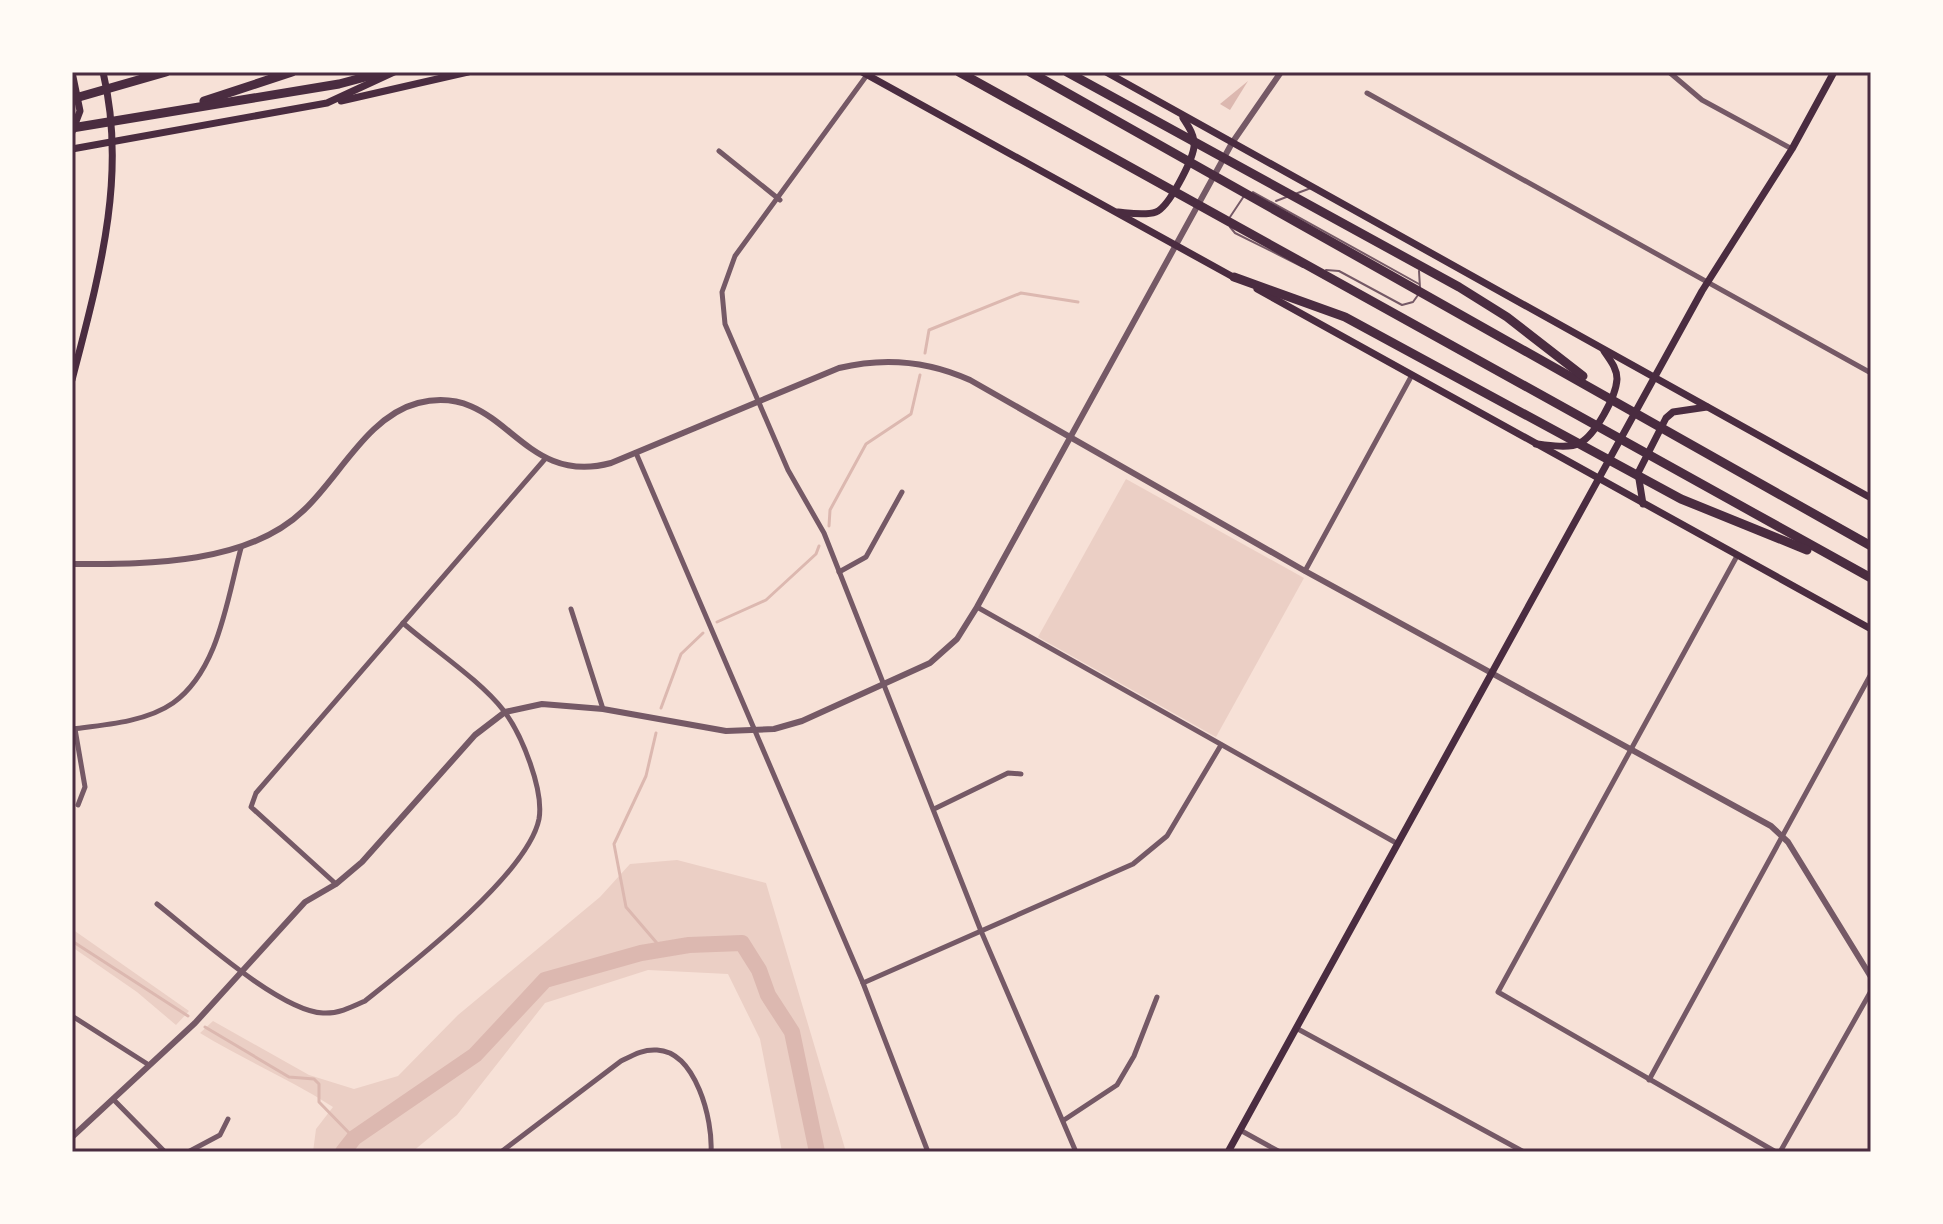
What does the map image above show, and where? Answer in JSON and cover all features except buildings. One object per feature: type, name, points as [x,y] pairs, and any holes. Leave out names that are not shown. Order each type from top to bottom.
[{"type":"highway","points":[[72,99],[166,72]]},
{"type":"highway","points":[[186,107],[292,72]]},
{"type":"highway","points":[[72,130],[186,107],[339,84],[384,72]]},
{"type":"highway","points":[[959,72],[1871,578]]},
{"type":"highway","points":[[1030,72],[1871,546]]},
{"type":"highway","points":[[1067,72],[1459,287],[1507,317],[1608,396]]},
{"type":"highway","points":[[1234,277],[1345,317],[1681,499],[1840,563]]},
{"type":"main road","points":[[72,72],[80,111],[72,130]]},
{"type":"main road","points":[[72,380],[106,245],[111,197],[110,143],[103,72]]},
{"type":"main road","points":[[327,103],[394,72]]},
{"type":"main road","points":[[72,149],[327,103],[468,72]]},
{"type":"main road","points":[[1106,72],[1871,498]]},
{"type":"main road","points":[[1228,1152],[1708,282],[1792,149],[1834,72]]},
{"type":"main road","points":[[865,74],[1871,629]]},
{"type":"main road","points":[[1115,212],[1146,214],[1164,207],[1191,159],[1195,144],[1192,131],[1181,114]]},
{"type":"main road","points":[[1534,444],[1577,445],[1587,438],[1614,394],[1617,379],[1614,365],[1603,349]]},
{"type":"main road","points":[[1643,504],[1638,485],[1640,466],[1666,418],[1673,412],[1709,407]]},
{"type":"street","points":[[72,1137],[244,971],[305,902],[336,884],[362,862],[475,735],[505,712],[542,704],[603,709],[726,731],[755,732],[802,721],[939,656],[957,639],[977,607],[1232,143],[1281,72]]},
{"type":"street","points":[[1669,72],[1702,100],[1792,149]]},
{"type":"street","points":[[865,74],[780,200],[735,256],[722,292],[725,324],[788,470],[819,520],[981,931],[1076,1152]]},
{"type":"street","points":[[1367,93],[1871,373]]},
{"type":"street","points":[[719,151],[780,200]]},
{"type":"street","points":[[72,564],[193,557],[241,548],[271,535],[297,517],[376,428],[412,405],[445,400],[477,408],[545,459],[587,468],[636,453],[839,368],[877,361],[915,363],[970,380],[1305,571],[1783,835],[1871,977]]},
{"type":"street","points":[[1305,571],[1412,375]]},
{"type":"street","points":[[636,453],[863,983],[928,1152]]},
{"type":"street","points":[[336,884],[251,807],[256,793],[545,459]]},
{"type":"street","points":[[839,572],[866,557],[902,492]]},
{"type":"street","points":[[78,805],[85,787],[74,729],[151,714],[173,703],[192,684],[214,645],[241,548]]},
{"type":"street","points":[[1737,556],[1498,992],[1778,1152],[1871,991]]},
{"type":"street","points":[[977,607],[1398,844]]},
{"type":"street","points":[[571,609],[603,709]]},
{"type":"street","points":[[157,904],[291,1005],[323,1013],[347,1010],[365,1001],[462,922],[527,846],[539,819],[541,798],[536,779],[505,712],[403,623]]},
{"type":"street","points":[[1649,1080],[1871,674]]},
{"type":"street","points":[[863,983],[1133,864],[1167,836],[1221,745]]},
{"type":"street","points":[[934,809],[1008,773],[1021,774]]},
{"type":"street","points":[[1064,1120],[1117,1085],[1134,1056],[1157,997]]},
{"type":"street","points":[[72,1016],[149,1065]]},
{"type":"street","points":[[1296,1028],[1524,1152]]},
{"type":"street","points":[[501,1152],[621,1061],[640,1051],[659,1050],[676,1056],[690,1073],[707,1114],[712,1135],[711,1152]]},
{"type":"street","points":[[113,1099],[165,1152]]},
{"type":"street","points":[[188,1152],[220,1135],[228,1119]]},
{"type":"street","points":[[1240,1130],[1280,1152]]},
{"type":"lane","points":[[1275,202],[1312,187]]},
{"type":"lane","points":[[1419,246],[1419,284],[1418,296],[1402,305],[1339,271],[1297,267],[1230,229],[1230,215],[1249,192],[1258,192],[1419,284]]},
{"type":"shaded area","points":[[1248,81],[1230,110],[1220,104]]},
{"type":"shaded area","points":[[1126,479],[1304,578],[1216,737],[1038,637]]},
{"type":"shaded area","points":[[677,860],[766,883],[846,1152],[782,1152],[760,1039],[728,974],[648,970],[545,1003],[457,1115],[412,1152],[313,1152],[316,1129],[333,1107],[200,1033],[213,1021],[309,1075],[354,1089],[398,1076],[458,1015],[600,897],[630,864]]},
{"type":"shaded area","points":[[72,929],[189,1011],[176,1025],[137,992],[72,947]]},
{"type":"waterway","points":[[925,353],[929,330],[1021,293],[1078,302]]},
{"type":"waterway","points":[[829,526],[830,510],[866,444],[911,414],[920,375]]},
{"type":"waterway","points":[[717,622],[766,600],[816,554],[819,546]]},
{"type":"waterway","points":[[661,708],[681,654],[703,633]]},
{"type":"waterway","points":[[656,733],[646,776],[614,844],[626,907],[662,949]]},
{"type":"waterway","points":[[72,941],[188,1016]]},
{"type":"waterway","points":[[343,1152],[354,1138],[475,1055],[545,980],[641,953],[689,945],[742,943],[759,970],[768,995],[792,1032],[817,1152]]},
{"type":"waterway","points":[[205,1027],[289,1077],[314,1079],[319,1084],[319,1102],[354,1138]]}]
